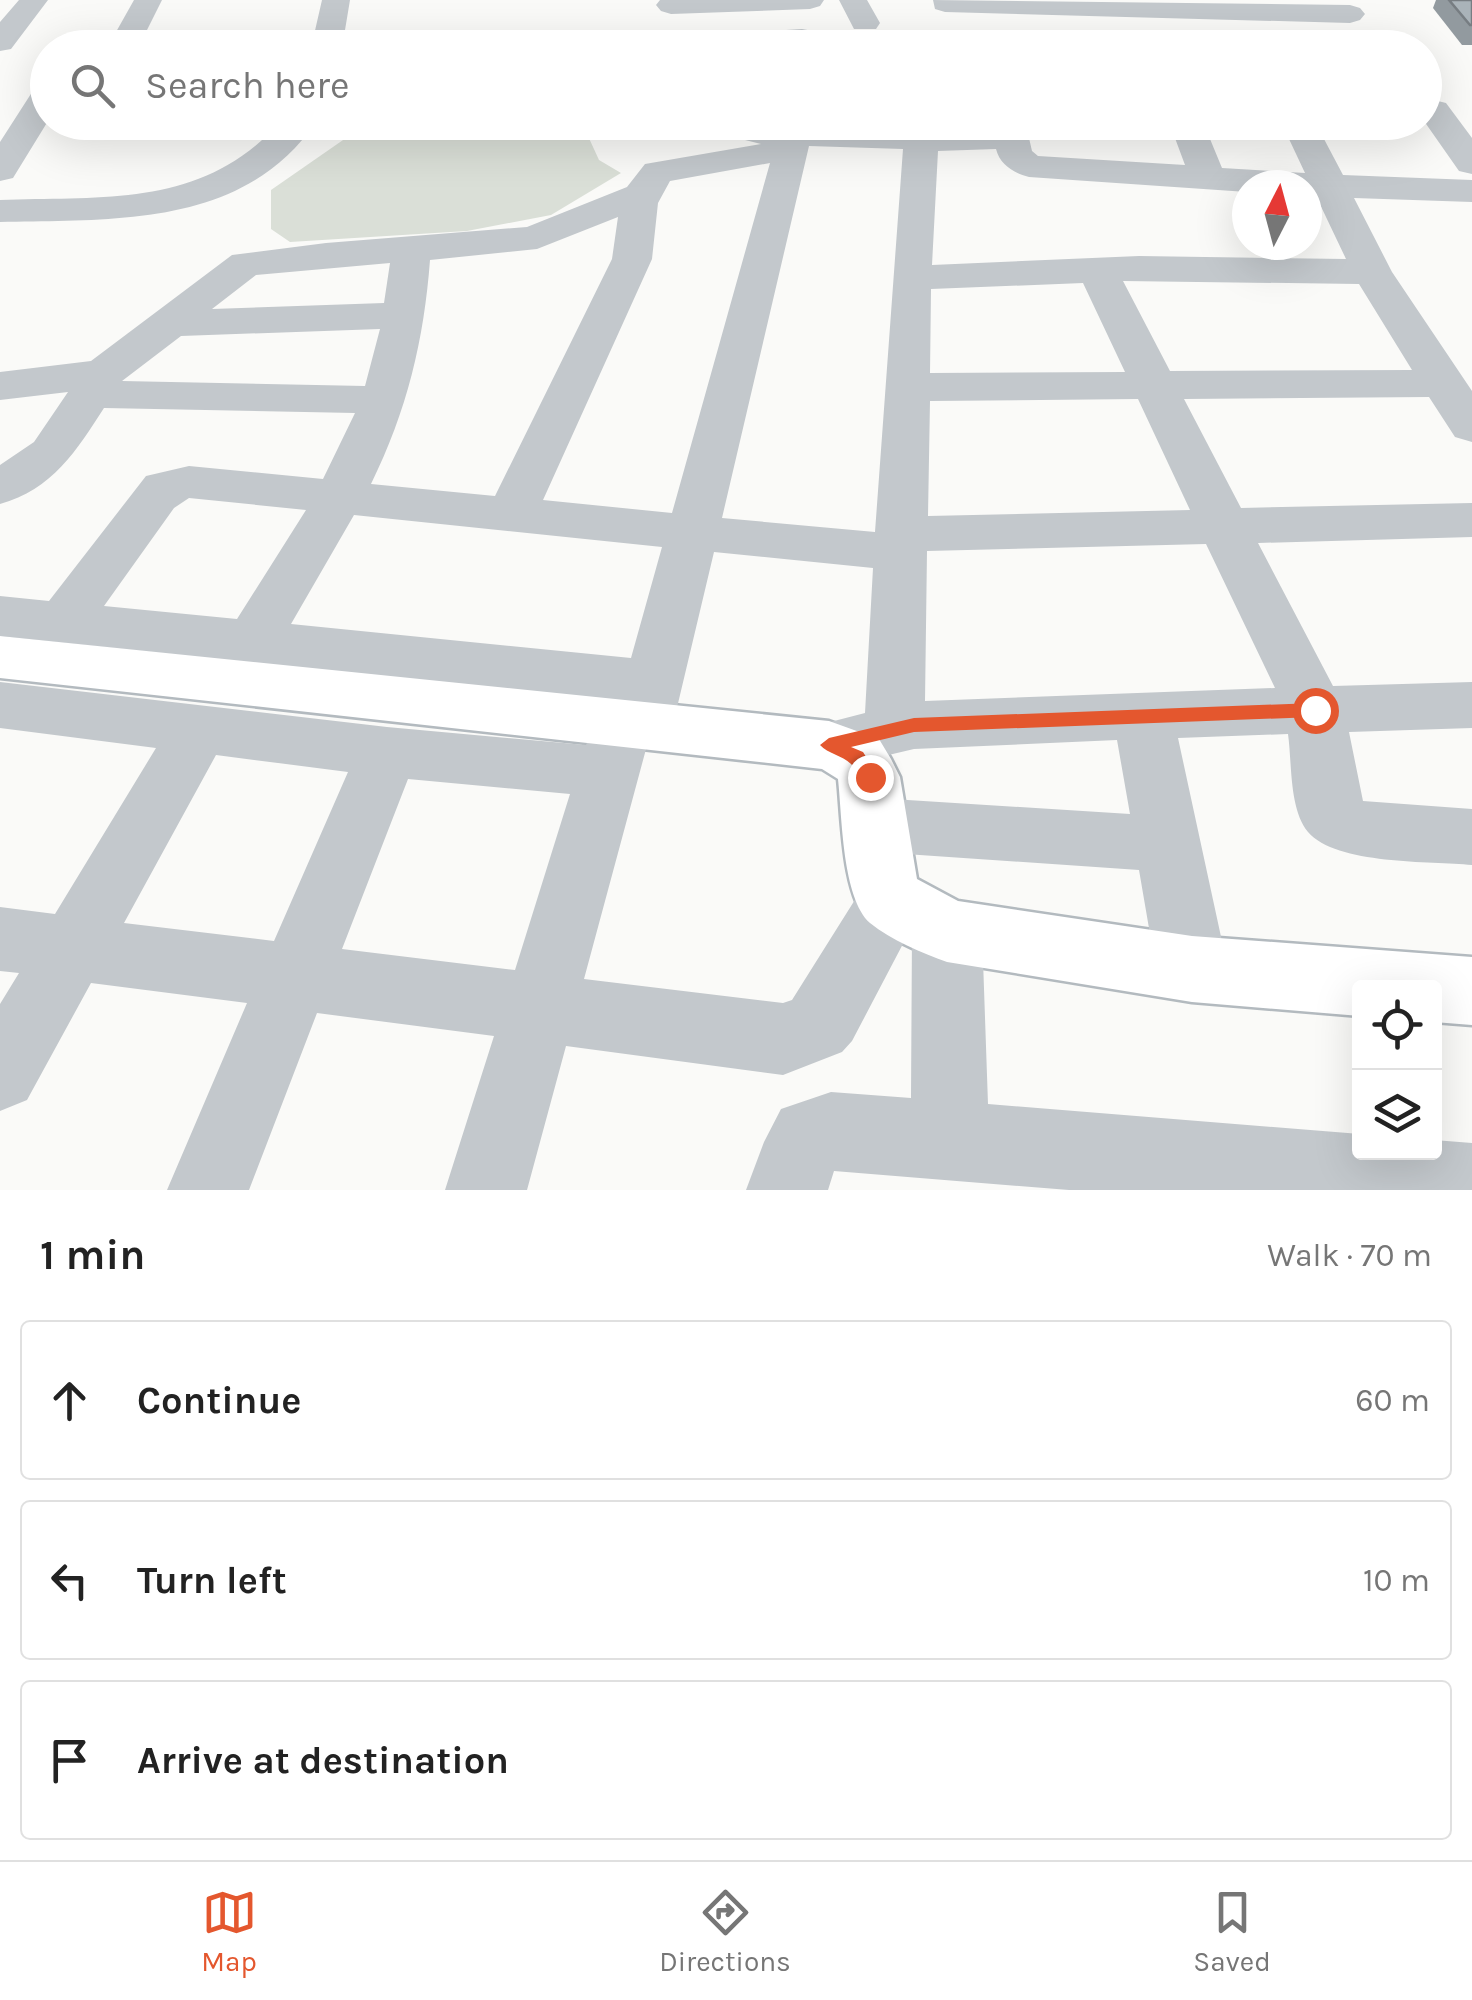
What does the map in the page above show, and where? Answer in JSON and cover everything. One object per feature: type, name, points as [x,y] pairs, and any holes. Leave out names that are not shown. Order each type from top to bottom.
[{"type":"street","points":[[0,42],[34,0]]},
{"type":"street","points":[[132,30],[148,0]]},
{"type":"street","points":[[330,30],[336,0]]},
{"type":"street","points":[[676,30],[670,3],[810,0]]},
{"type":"street","points":[[956,30],[944,2],[1182,5],[1351,17]]},
{"type":"street","points":[[1182,5],[1193,30]]},
{"type":"street","points":[[0,170],[30,106]]},
{"type":"street","points":[[1442,110],[1472,111]]},
{"type":"street","points":[[1442,126],[1472,162]]},
{"type":"street","points":[[0,211],[130,205],[193,196],[253,168],[281,140]]},
{"type":"street","points":[[511,516],[632,259],[642,194],[658,172],[777,140]]},
{"type":"street","points":[[486,1190],[621,724],[693,534],[791,140]]},
{"type":"street","points":[[894,730],[919,140]]},
{"type":"street","points":[[1017,140],[1015,155],[1029,166],[1330,186],[1472,190]]},
{"type":"street","points":[[1193,140],[1208,178]]},
{"type":"street","points":[[1307,140],[1372,272],[1472,427]]},
{"type":"street","points":[[0,488],[51,453],[98,382],[228,274],[246,264],[498,244],[538,237],[642,194]]},
{"type":"street","points":[[253,642],[338,498],[382,400],[405,314],[412,250]]},
{"type":"street","points":[[910,278],[1244,268],[1372,272]]},
{"type":"street","points":[[1097,270],[1315,710],[1331,813],[1350,827],[1472,837]]},
{"type":"street","points":[[169,324],[405,314]]},
{"type":"street","points":[[300,398],[324,318]]},
{"type":"street","points":[[0,386],[76,378],[300,398],[382,400]]},
{"type":"street","points":[[906,387],[1441,383]]},
{"type":"street","points":[[63,622],[164,488],[188,482],[693,534],[901,544],[1226,526],[1472,520]]},
{"type":"street","points":[[0,616],[253,642],[621,724]]},
{"type":"street","points":[[1,694],[200,728],[386,752],[621,724]]},
{"type":"street","points":[[1,694],[621,724],[829,745],[894,730],[962,722],[1472,705]]},
{"type":"street","points":[[1143,716],[1192,968]]},
{"type":"street","points":[[0,1074],[200,728]]},
{"type":"street","points":[[829,745],[857,758],[870,777],[883,880],[919,915],[1192,968],[1352,982]]},
{"type":"street","points":[[208,1190],[386,752]]},
{"type":"street","points":[[876,824],[1165,844]]},
{"type":"street","points":[[0,939],[294,980],[782,1039],[801,1035],[826,1016],[919,915]]},
{"type":"street","points":[[919,915],[950,1139]]},
{"type":"street","points":[[1442,989],[1472,992]]},
{"type":"street","points":[[787,1190],[792,1170],[809,1137],[831,1131],[1472,1183]]},
{"type":"shaded area","points":[[343,140],[590,140],[599,160],[621,173],[551,215],[467,231],[290,242],[271,229],[271,190]]},
{"type":"building","points":[[1449,0],[1472,0],[1472,25],[1470,25]]},
{"type":"route","points":[[870,777],[857,758],[829,745],[914,725],[1315,710]]}]
